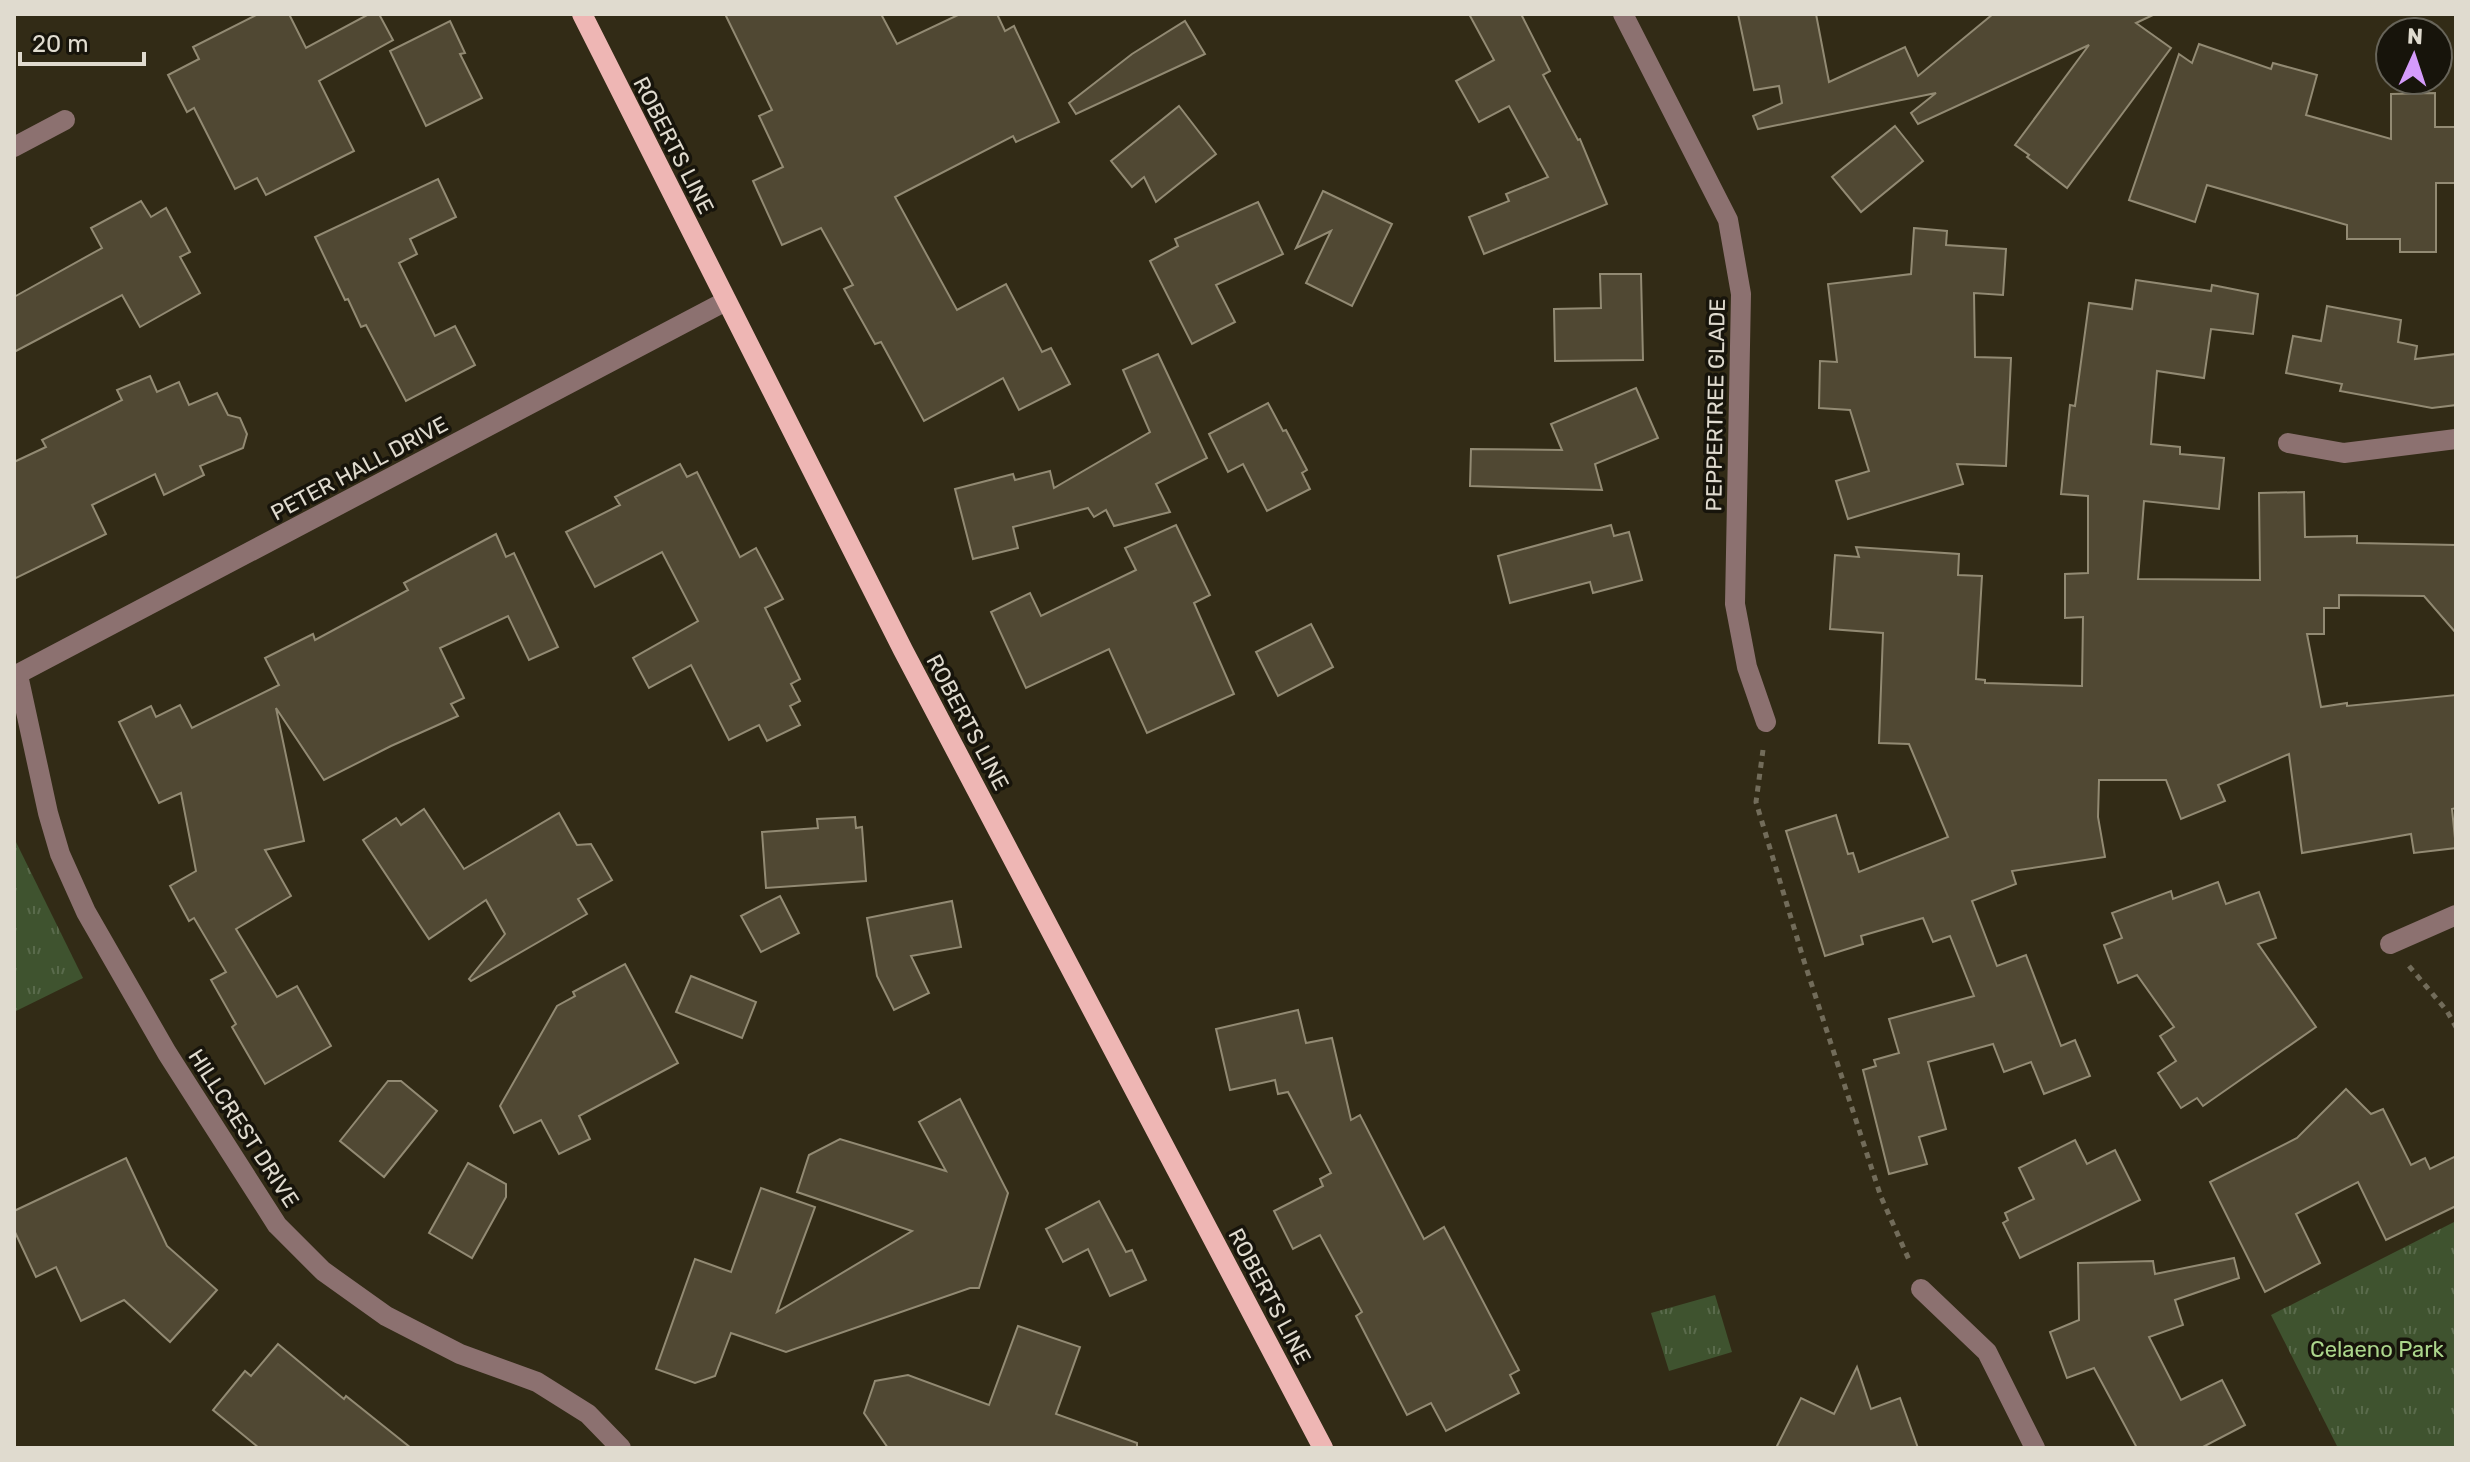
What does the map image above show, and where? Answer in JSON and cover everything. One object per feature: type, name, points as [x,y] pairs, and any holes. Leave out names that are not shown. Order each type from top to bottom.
[{"type":"main road","name":"ROBERTS LINE","points":[[582,14],[896,636],[1323,1448]]},
{"type":"street","name":"PEPPERTREE GLADE","points":[[1623,14],[1728,220],[1741,294],[1735,604],[1747,667],[1766,722]]},
{"type":"street","points":[[14,147],[65,120]]},
{"type":"street","name":"PETER HALL DRIVE","points":[[16,676],[726,301]]},
{"type":"street","points":[[2288,443],[2344,453],[2456,439]]},
{"type":"street","name":"HILLCREST DRIVE","points":[[16,676],[60,854],[86,912],[167,1053],[277,1225],[323,1271],[386,1316],[460,1354],[537,1382],[588,1414],[621,1448]]},
{"type":"street","points":[[2390,944],[2456,915]]},
{"type":"street","points":[[1921,1289],[1987,1352],[2035,1448]]},
{"type":"path","points":[[1766,722],[1756,802],[1881,1197],[1921,1289]]},
{"type":"path","points":[[2390,944],[2447,1011],[2456,1027]]},
{"type":"green space","points":[[14,838],[83,978],[14,1012]]},
{"type":"green space","name":"Celaeno Park","points":[[2456,1221],[2456,1448],[2338,1448],[2271,1315]]},
{"type":"green space","points":[[1715,1295],[1732,1352],[1669,1371],[1651,1313]]},
{"type":"building","points":[[258,14],[289,14],[306,48],[369,14],[379,14],[393,40],[319,81],[354,151],[266,195],[257,178],[235,189],[194,108],[187,112],[168,75],[199,59],[193,47]]},
{"type":"building","points":[[725,14],[881,14],[897,44],[960,14],[997,14],[1005,31],[1014,26],[1059,122],[1016,142],[1013,136],[895,197],[957,310],[1006,284],[1042,352],[1051,348],[1070,384],[1019,410],[1003,378],[924,421],[881,342],[875,344],[844,289],[853,285],[821,228],[782,245],[753,181],[783,167],[759,116],[772,110]]},
{"type":"building","points":[[1469,14],[1521,14],[1550,71],[1543,75],[1580,139],[1607,204],[1484,254],[1469,217],[1509,201],[1506,194],[1548,177],[1509,106],[1479,122],[1456,81],[1494,60]]},
{"type":"building","points":[[1738,14],[1816,14],[1829,82],[1905,47],[1918,76],[1993,14],[2155,14],[2136,23],[2171,48],[2067,188],[2015,145],[2089,45],[1918,124],[1911,113],[1936,93],[1758,129],[1753,116],[1782,103],[1779,86],[1754,90]]},
{"type":"building","points":[[450,21],[465,53],[460,54],[482,98],[426,126],[390,51]]},
{"type":"building","points":[[1185,21],[1205,54],[1076,114],[1069,103],[1132,54]]},
{"type":"building","points":[[2199,44],[2271,69],[2273,63],[2317,75],[2306,115],[2391,139],[2391,96],[2435,96],[2435,127],[2456,127],[2456,183],[2436,183],[2436,252],[2400,252],[2400,239],[2347,239],[2347,225],[2207,185],[2195,222],[2129,200],[2179,54],[2192,63]]},
{"type":"building","points":[[1179,106],[1216,154],[1156,202],[1144,177],[1132,187],[1111,161]]},
{"type":"building","points":[[1895,126],[1923,161],[1861,212],[1832,177]]},
{"type":"building","points":[[438,179],[456,217],[410,239],[417,254],[399,263],[435,336],[455,326],[475,365],[406,401],[366,325],[361,327],[348,299],[345,300],[315,237]]},
{"type":"building","points":[[1323,191],[1392,224],[1352,306],[1306,283],[1331,231],[1296,248]]},
{"type":"building","points":[[141,201],[151,217],[166,208],[190,252],[180,257],[200,293],[140,327],[122,295],[14,352],[14,297],[102,248],[91,228]]},
{"type":"building","points":[[1258,202],[1283,254],[1216,285],[1235,322],[1192,344],[1150,261],[1178,246],[1175,239]]},
{"type":"building","points":[[1914,228],[1947,231],[1946,245],[2006,249],[2003,295],[1974,293],[1975,357],[2011,358],[2006,466],[1957,464],[1963,484],[1848,519],[1836,481],[1869,471],[1850,410],[1819,408],[1820,361],[1837,362],[1828,284],[1911,274]]},
{"type":"building","points":[[1600,274],[1641,274],[1643,360],[1555,361],[1554,309],[1601,308]]},
{"type":"building","points":[[2136,280],[2211,291],[2212,285],[2258,294],[2253,334],[2211,329],[2204,378],[2157,371],[2151,444],[2180,447],[2180,454],[2224,458],[2219,509],[2144,501],[2138,579],[2260,580],[2259,493],[2304,492],[2305,537],[2357,536],[2357,543],[2456,545],[2456,633],[2424,596],[2339,595],[2339,608],[2324,608],[2324,634],[2307,634],[2321,707],[2456,695],[2456,808],[2452,809],[2456,848],[2414,853],[2411,834],[2302,853],[2289,754],[2218,785],[2225,801],[2181,819],[2166,780],[2099,780],[2098,817],[2105,857],[2012,871],[2016,884],[1972,901],[1997,966],[2026,955],[2061,1046],[2075,1040],[2090,1076],[2044,1094],[2031,1062],[2004,1072],[1993,1044],[1928,1062],[1946,1129],[1919,1137],[1927,1164],[1889,1174],[1863,1070],[1876,1066],[1874,1060],[1899,1053],[1889,1019],[1974,996],[1950,936],[1933,942],[1923,918],[1861,936],[1863,944],[1825,956],[1786,831],[1836,815],[1848,854],[1853,853],[1859,872],[1948,837],[1909,744],[1879,743],[1883,633],[1830,629],[1835,555],[1859,557],[1856,547],[1959,554],[1958,575],[1982,576],[1976,679],[1985,680],[1985,683],[2082,686],[2083,617],[2065,618],[2065,574],[2088,573],[2088,496],[2061,494],[2070,405],[2075,406],[2089,303],[2132,309]]},
{"type":"building","points":[[2327,306],[2401,320],[2398,342],[2417,346],[2415,359],[2456,354],[2456,405],[2432,408],[2340,391],[2342,384],[2286,373],[2293,336],[2321,341]]},
{"type":"building","points":[[1158,354],[1207,458],[1156,484],[1170,512],[1114,526],[1106,510],[1094,517],[1088,508],[1013,527],[1018,548],[973,559],[955,489],[1013,474],[1015,480],[1050,471],[1054,488],[1150,432],[1123,370]]},
{"type":"building","points":[[150,376],[157,392],[179,382],[189,405],[217,393],[228,415],[240,418],[247,434],[243,448],[200,466],[204,475],[164,495],[155,474],[92,505],[106,534],[14,579],[14,462],[46,447],[42,440],[122,400],[117,390]]},
{"type":"building","points":[[1636,388],[1658,438],[1595,464],[1602,490],[1470,486],[1471,449],[1562,450],[1551,424]]},
{"type":"building","points":[[1268,403],[1307,470],[1302,473],[1310,489],[1267,511],[1243,464],[1228,472],[1209,434]]},
{"type":"building","points":[[680,464],[687,477],[697,472],[740,557],[756,548],[783,599],[765,608],[800,679],[791,684],[800,701],[790,706],[800,725],[767,741],[759,725],[729,740],[691,665],[649,688],[633,658],[698,621],[662,552],[595,587],[566,532],[620,505],[615,497]]},
{"type":"building","points":[[1176,525],[1210,595],[1194,603],[1234,694],[1147,733],[1109,649],[1026,688],[991,612],[1030,593],[1041,616],[1136,570],[1125,548]]},
{"type":"building","points":[[1611,525],[1614,536],[1629,532],[1642,580],[1593,593],[1590,582],[1510,603],[1498,556]]},
{"type":"building","points":[[496,534],[506,557],[514,553],[558,647],[529,660],[508,616],[440,648],[464,698],[451,704],[458,716],[324,780],[276,708],[304,841],[265,850],[291,896],[236,929],[277,997],[297,986],[331,1046],[265,1084],[232,1027],[236,1024],[211,980],[226,972],[194,918],[189,921],[170,886],[196,871],[181,793],[159,803],[119,722],[151,706],[156,717],[180,705],[192,728],[279,685],[265,658],[313,634],[315,640],[408,590],[404,583]]},
{"type":"building","points":[[1311,624],[1333,667],[1278,696],[1256,652]]},
{"type":"building","points":[[424,809],[464,869],[559,813],[577,845],[591,844],[612,880],[578,899],[587,914],[471,981],[469,979],[505,934],[486,900],[429,939],[363,840],[396,818],[401,825]]},
{"type":"building","points":[[855,817],[856,828],[862,827],[866,881],[766,888],[762,832],[818,828],[817,819]]},
{"type":"building","points":[[2218,882],[2226,904],[2259,892],[2276,938],[2258,944],[2316,1027],[2203,1106],[2197,1098],[2181,1108],[2158,1073],[2176,1061],[2160,1036],[2174,1027],[2137,975],[2118,983],[2104,945],[2122,938],[2112,913],[2171,891],[2173,899]]},
{"type":"building","points":[[780,896],[799,933],[761,952],[741,916]]},
{"type":"building","points":[[952,901],[961,947],[911,956],[929,993],[894,1010],[877,976],[867,918]]},
{"type":"building","points":[[625,964],[678,1063],[579,1116],[590,1139],[559,1154],[541,1120],[514,1133],[500,1106],[557,1006],[575,996],[573,992]]},
{"type":"building","points":[[691,976],[756,1002],[742,1038],[676,1012]]},
{"type":"building","points":[[1298,1010],[1306,1043],[1332,1038],[1351,1120],[1360,1115],[1424,1239],[1444,1227],[1519,1370],[1510,1375],[1519,1393],[1446,1431],[1431,1403],[1407,1415],[1356,1316],[1362,1312],[1320,1235],[1293,1249],[1274,1211],[1323,1186],[1320,1179],[1331,1173],[1288,1092],[1278,1094],[1275,1080],[1230,1090],[1216,1029]]},
{"type":"building","points":[[388,1081],[401,1081],[437,1111],[384,1177],[340,1141]]},
{"type":"building","points":[[2346,1089],[2371,1114],[2383,1109],[2411,1165],[2425,1158],[2430,1169],[2456,1156],[2456,1206],[2386,1240],[2358,1182],[2296,1214],[2320,1263],[2265,1292],[2210,1182],[2297,1138]]},
{"type":"building","points":[[960,1099],[1008,1193],[979,1288],[970,1288],[786,1352],[731,1333],[715,1376],[695,1383],[656,1369],[695,1259],[731,1272],[761,1188],[815,1207],[777,1312],[912,1231],[797,1192],[809,1155],[840,1139],[946,1171],[919,1122]]},
{"type":"building","points":[[2075,1140],[2087,1164],[2115,1150],[2140,1200],[2020,1258],[2003,1223],[2008,1220],[2005,1213],[2034,1199],[2019,1168]]},
{"type":"building","points":[[126,1158],[167,1246],[217,1290],[170,1342],[124,1300],[81,1321],[56,1267],[36,1277],[14,1230],[14,1211]]},
{"type":"building","points":[[468,1163],[506,1184],[506,1197],[472,1258],[429,1233]]},
{"type":"building","points":[[1099,1201],[1126,1252],[1132,1250],[1146,1280],[1110,1296],[1088,1249],[1063,1262],[1046,1229]]},
{"type":"building","points":[[2234,1258],[2239,1278],[2175,1300],[2183,1325],[2149,1337],[2181,1400],[2222,1380],[2245,1425],[2201,1448],[2137,1448],[2094,1368],[2067,1378],[2050,1332],[2079,1320],[2078,1263],[2153,1261],[2155,1274]]},
{"type":"building","points":[[1018,1326],[1080,1347],[1056,1414],[1137,1443],[1137,1448],[888,1448],[864,1413],[875,1381],[908,1375],[989,1405]]},
{"type":"building","points":[[278,1344],[344,1399],[346,1396],[411,1448],[259,1448],[213,1410],[245,1371],[251,1376]]},
{"type":"building","points":[[1857,1367],[1871,1409],[1900,1398],[1918,1448],[1776,1448],[1801,1398],[1834,1414]]}]
